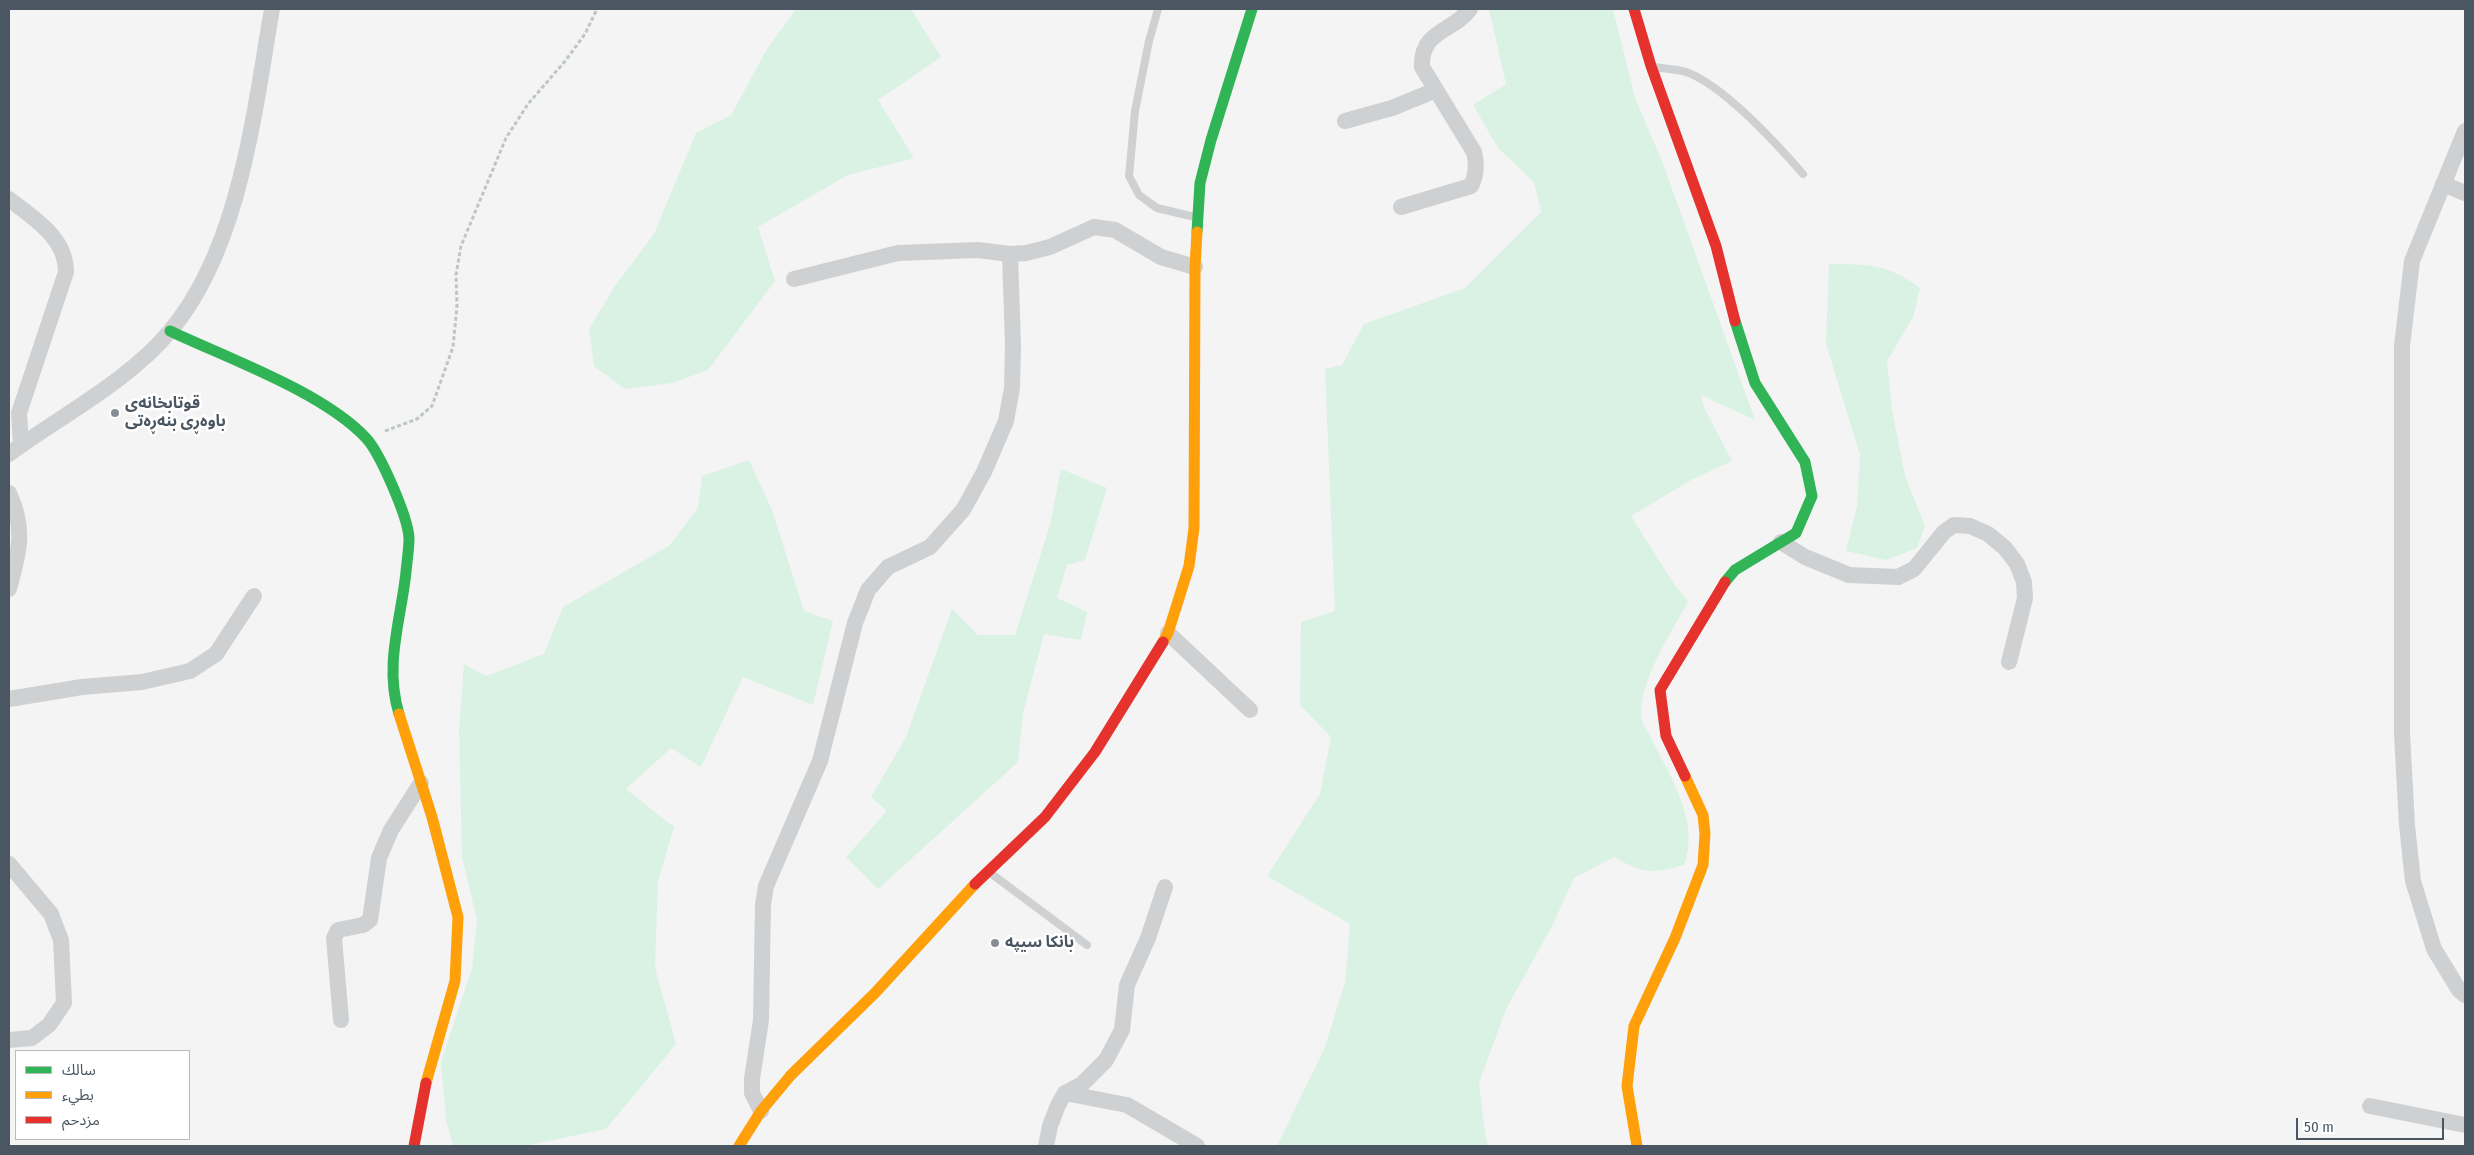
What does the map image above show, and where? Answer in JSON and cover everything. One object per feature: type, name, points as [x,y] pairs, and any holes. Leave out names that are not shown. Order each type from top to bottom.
[{"type":"street","points":[[15,450],[137,363],[170,331],[195,296],[223,240],[253,114],[272,9]]},
{"type":"street","points":[[739,1146],[761,1111],[792,1075],[875,993],[987,870],[1045,817],[1078,774],[1131,696],[1168,634],[1189,566],[1194,528],[1195,267],[1200,183],[1211,140],[1252,9]]},
{"type":"street","points":[[1401,207],[1471,186],[1475,179],[1477,165],[1474,152],[1422,67],[1421,56],[1426,45],[1470,9]]},
{"type":"street","points":[[1634,9],[1651,66],[1716,246],[1740,340],[1755,383],[1805,462],[1812,496],[1807,512],[1796,533],[1735,570],[1725,582],[1660,690],[1666,736],[1703,815],[1704,849],[1703,865],[1675,938],[1634,1026],[1627,1086],[1637,1146]]},
{"type":"street","points":[[1345,121],[1400,105],[1436,90]]},
{"type":"street","points":[[2465,131],[2412,261],[2402,346],[2402,734],[2412,880],[2434,950],[2459,990],[2465,995]]},
{"type":"street","points":[[2443,184],[2465,193]]},
{"type":"street","points":[[9,200],[45,229],[61,246],[66,258],[66,272],[19,413],[15,450]]},
{"type":"street","points":[[794,279],[898,254],[978,250],[1010,254],[1050,247],[1094,227],[1114,230],[1161,258],[1195,267]]},
{"type":"street","points":[[761,1111],[752,1092],[752,1079],[760,1020],[763,905],[766,886],[820,761],[855,623],[868,590],[888,567],[930,547],[963,510],[984,472],[1006,421],[1012,388],[1013,346],[1010,254]]},
{"type":"street","points":[[170,331],[289,386],[327,407],[366,438],[390,477],[409,536],[403,604],[392,661],[393,693],[421,782],[458,917],[455,981],[429,1067],[414,1146]]},
{"type":"street","points":[[9,493],[18,511],[20,531],[19,550],[9,589]]},
{"type":"street","points":[[1781,542],[1805,557],[1849,575],[1898,578],[1914,569],[1944,532],[1954,525],[1970,526],[1988,534],[2005,548],[2017,564],[2024,582],[2026,598],[2009,662]]},
{"type":"street","points":[[9,699],[82,686],[142,682],[190,672],[216,654],[254,596]]},
{"type":"street","points":[[1168,634],[1250,710]]},
{"type":"street","points":[[341,1020],[334,938],[338,930],[363,925],[370,920],[379,858],[392,830],[421,782]]},
{"type":"street","points":[[9,864],[51,914],[61,940],[64,1003],[49,1025],[32,1038],[9,1040]]},
{"type":"street","points":[[1046,1146],[1053,1119],[1065,1093],[1082,1084],[1114,1048],[1122,1030],[1127,985],[1148,938],[1165,887]]},
{"type":"street","points":[[1065,1093],[1127,1105],[1198,1146]]},
{"type":"street","points":[[2370,1106],[2465,1125]]},
{"type":"lane","points":[[1158,9],[1135,111],[1130,144],[1129,176],[1139,195],[1157,208],[1197,218]]},
{"type":"lane","points":[[1651,66],[1686,72],[1704,82],[1772,138],[1803,174]]},
{"type":"lane","points":[[987,870],[1087,945]]},
{"type":"path","points":[[366,438],[417,418],[432,406],[453,347],[457,306],[456,275],[460,246],[506,138],[528,104],[566,60],[585,34],[597,9]]},
{"type":"green space","points":[[796,9],[911,9],[941,57],[878,100],[914,158],[848,175],[758,227],[775,281],[708,370],[672,383],[625,389],[594,366],[589,329],[615,286],[654,234],[696,133],[731,115],[767,49]]},
{"type":"green space","points":[[1489,9],[1613,9],[1635,98],[1662,161],[1755,420],[1701,395],[1704,408],[1732,461],[1691,480],[1631,516],[1674,584],[1688,601],[1651,672],[1645,688],[1641,716],[1682,802],[1689,834],[1688,849],[1684,865],[1673,868],[1648,871],[1633,867],[1614,857],[1574,878],[1552,926],[1506,1009],[1479,1083],[1486,1140],[1489,1146],[1277,1146],[1325,1047],[1345,982],[1350,924],[1267,876],[1320,794],[1331,737],[1300,705],[1301,622],[1335,611],[1325,369],[1342,365],[1364,324],[1465,288],[1541,212],[1534,182],[1498,148],[1473,105],[1506,84]]},
{"type":"green space","points":[[1829,264],[1855,264],[1877,267],[1898,274],[1920,288],[1913,317],[1887,361],[1892,410],[1905,476],[1925,526],[1917,548],[1886,560],[1846,551],[1857,506],[1860,455],[1826,344]]},
{"type":"green space","points":[[749,460],[772,510],[804,611],[833,621],[813,705],[743,677],[701,767],[671,748],[626,789],[674,827],[658,881],[655,968],[676,1044],[606,1129],[524,1146],[453,1146],[446,1120],[441,1062],[472,969],[477,920],[462,857],[459,730],[464,664],[486,676],[544,654],[563,607],[669,546],[698,508],[702,476]]},
{"type":"green space","points":[[1061,469],[1107,488],[1085,560],[1067,565],[1057,598],[1087,612],[1081,640],[1044,634],[1023,713],[1018,762],[878,889],[846,857],[887,811],[871,797],[906,737],[952,609],[978,635],[1015,635],[1050,525]]},
{"type":"traffic: fast","points":[[1197,232],[1200,183],[1211,140],[1252,9]]},
{"type":"traffic: fast","points":[[1725,582],[1735,570],[1796,533],[1812,496],[1805,462],[1755,383],[1735,321]]},
{"type":"traffic: fast","points":[[170,331],[300,391],[348,421],[372,446],[399,501],[409,538],[404,590],[393,660],[393,678],[399,714]]},
{"type":"traffic: slow","points":[[1163,642],[1168,633],[1189,566],[1194,528],[1195,267],[1197,232]]},
{"type":"traffic: slow","points":[[399,714],[432,817],[458,917],[455,981],[426,1083]]},
{"type":"traffic: slow","points":[[1637,1146],[1627,1086],[1634,1026],[1675,938],[1703,865],[1705,834],[1703,815],[1685,776]]},
{"type":"traffic: slow","points":[[739,1146],[761,1111],[791,1075],[875,993],[975,884]]},
{"type":"traffic: jam","points":[[1634,9],[1651,66],[1716,246],[1735,321]]},
{"type":"traffic: jam","points":[[1685,776],[1666,736],[1660,690],[1725,582]]},
{"type":"traffic: jam","points":[[975,884],[1045,817],[1095,752],[1163,642]]},
{"type":"traffic: jam","points":[[414,1146],[426,1083]]},
{"type":"place","name":"قوتابخانەی باوەڕی بنەڕەتی","points":[[115,413]]},
{"type":"place","name":"بانکا سیپە","points":[[995,943]]}]
